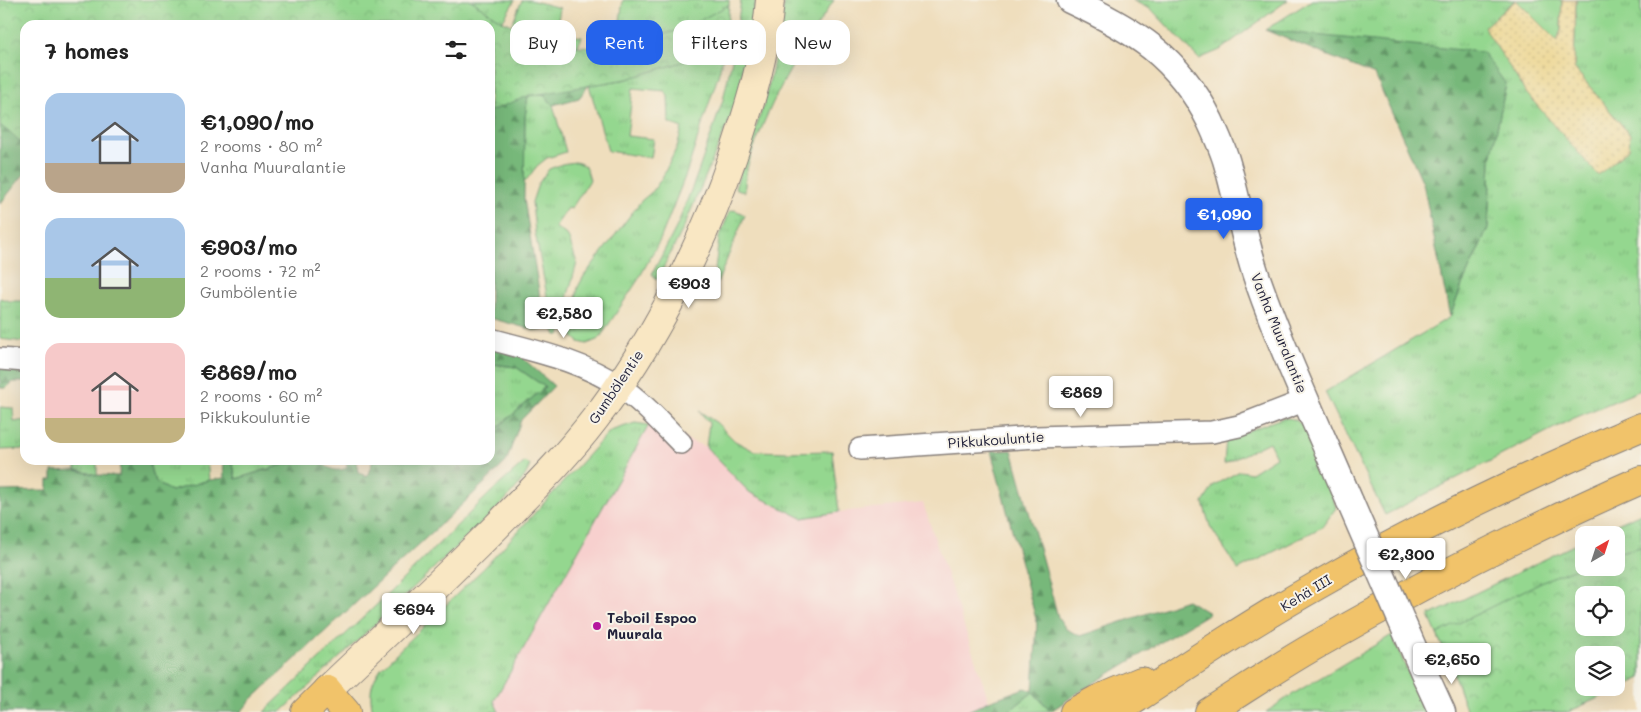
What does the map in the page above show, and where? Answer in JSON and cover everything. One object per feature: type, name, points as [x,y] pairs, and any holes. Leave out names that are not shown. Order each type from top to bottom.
[{"type":"main road","name":"Gumbölentie","points":[[327,690],[515,507],[568,452],[594,421],[619,386],[663,312],[696,250],[722,187],[749,107],[763,49],[770,0]]},
{"type":"main road","name":"Kehä III","points":[[1116,712],[1206,653],[1317,585],[1442,517],[1581,452],[1641,427]]},
{"type":"main road","points":[[1209,712],[1314,646],[1466,562],[1641,480]]},
{"type":"main road","points":[[1074,712],[1096,700],[1206,653]]},
{"type":"main road","points":[[305,712],[327,690],[346,712]]},
{"type":"street","name":"Vanha Muuralantie","points":[[1070,0],[1110,20],[1140,38],[1166,58],[1184,77],[1200,102],[1226,159],[1258,281],[1306,400],[1424,675],[1442,712]]},
{"type":"street","points":[[495,339],[562,357],[619,386],[646,408],[681,443]]},
{"type":"street","points":[[0,359],[20,361]]},
{"type":"street","name":"Pikkukouluntie","points":[[860,449],[1036,437],[1212,432],[1239,426],[1306,400]]},
{"type":"shaded area","points":[[649,425],[706,447],[749,492],[802,518],[923,503],[989,701],[966,712],[499,712],[493,701]]},
{"type":"green space","points":[[0,0],[471,0],[501,21],[510,24],[510,65],[576,65],[576,46],[586,46],[586,65],[663,65],[663,35],[673,32],[673,65],[627,79],[528,96],[495,109],[495,20],[20,20],[20,141],[0,125]]},
{"type":"green space","points":[[471,0],[515,0],[501,21]]},
{"type":"green space","points":[[523,0],[530,0],[560,8],[558,20],[514,20]]},
{"type":"green space","points":[[623,0],[729,0],[729,5],[720,19],[673,20],[673,32],[663,35],[663,20],[620,20]]},
{"type":"green space","points":[[741,0],[756,0],[753,20],[738,20]]},
{"type":"green space","points":[[785,0],[834,0],[821,20],[781,20]]},
{"type":"green space","points":[[1132,0],[1288,0],[1220,50],[1199,59],[1152,10]]},
{"type":"green space","points":[[1312,0],[1515,0],[1485,27],[1630,135],[1574,68],[1576,0],[1641,0],[1641,390],[1572,419],[1385,515],[1325,392],[1450,317],[1462,285],[1488,228],[1491,159],[1506,84],[1265,30]]},
{"type":"green space","points":[[1516,0],[1562,0],[1561,30],[1557,42]]},
{"type":"green space","points":[[729,5],[728,20],[700,20]]},
{"type":"green space","points":[[495,28],[510,34],[510,65],[576,65],[576,59],[586,63],[586,65],[591,65],[627,79],[589,85],[579,98],[553,105],[543,94],[528,96],[525,117],[524,199],[545,328],[537,331],[495,319]]},
{"type":"green space","points":[[1265,30],[1482,52],[1506,84],[1491,159],[1488,228],[1462,285],[1450,317],[1423,183],[1375,75]]},
{"type":"green space","points":[[576,36],[582,37],[578,46],[576,46]]},
{"type":"green space","points":[[776,49],[776,65],[793,65],[773,103],[750,159],[745,178],[745,192],[735,188],[764,104]]},
{"type":"green space","points":[[0,56],[20,61],[20,179],[0,204]]},
{"type":"green space","points":[[673,61],[673,65],[721,65],[686,174],[660,240],[638,280],[599,339],[587,344],[579,342],[572,336],[571,327],[578,287],[584,276],[641,201],[653,191],[662,178],[677,147],[682,128],[669,123],[668,96],[665,91],[633,88],[627,136],[654,139],[651,158],[608,151],[589,85],[627,79]]},
{"type":"green space","points":[[731,65],[745,65],[736,105],[683,229],[657,280],[652,274],[677,226],[723,100]]},
{"type":"green space","points":[[543,94],[553,105],[566,152],[547,158],[537,166],[524,183],[525,117],[528,96]]},
{"type":"green space","points":[[575,162],[584,166],[590,180],[571,209],[568,208],[555,227],[568,236],[577,263],[566,302],[563,327],[560,335],[556,335],[553,328],[535,232],[532,202],[538,184],[549,169]]},
{"type":"green space","points":[[735,210],[745,215],[716,286],[713,285],[719,238],[730,211]]},
{"type":"green space","points":[[0,298],[9,301],[20,301],[20,341],[0,339]]},
{"type":"green space","points":[[495,347],[517,353],[554,386],[521,420],[506,462],[251,700],[241,712],[0,712],[0,491],[48,490],[48,480],[52,480],[52,471],[76,470],[97,475],[119,476],[120,465],[150,465],[151,472],[157,483],[171,491],[209,480],[224,478],[223,465],[233,465],[236,479],[282,465],[325,465],[334,470],[342,470],[347,468],[347,465],[357,465],[358,472],[367,477],[371,465],[495,465],[495,429],[545,387],[516,367],[495,364]]},
{"type":"green space","points":[[0,362],[20,364],[20,382],[13,382],[6,388],[0,388]]},
{"type":"green space","points":[[495,364],[516,367],[545,387],[495,429]]},
{"type":"green space","points":[[0,407],[13,408],[14,422],[20,421],[20,449],[0,450]]},
{"type":"green space","points":[[699,411],[717,423],[735,441],[754,451],[832,451],[839,512],[802,518],[749,492],[706,447],[709,423]]},
{"type":"green space","points":[[1282,418],[1297,421],[1311,437],[1322,460],[1336,508],[1322,527],[1238,570],[1210,526],[1203,503],[1214,485],[1240,471],[1251,473],[1276,457],[1269,442],[1224,464],[1226,439]]},
{"type":"green space","points":[[635,423],[649,425],[494,701],[499,712],[373,712],[371,689],[381,668],[485,567],[610,431]]},
{"type":"green space","points":[[1012,450],[1058,617],[1066,629],[1080,636],[1187,600],[1209,613],[1051,711],[1033,692],[1008,712],[966,712],[989,701],[1025,688],[1033,691],[1037,623],[991,451]]},
{"type":"green space","points":[[525,462],[530,465],[526,474],[511,494],[492,513],[281,712],[264,712],[389,593],[490,493]]},
{"type":"green space","points":[[76,465],[97,465],[97,475],[76,470]]},
{"type":"green space","points":[[150,465],[208,465],[209,480],[171,491],[157,483],[151,472]]},
{"type":"green space","points":[[233,465],[282,465],[236,479]]},
{"type":"green space","points":[[1641,513],[1641,678],[1625,685],[1625,646],[1575,646],[1575,696],[1602,696],[1568,712],[1467,712],[1450,664],[1429,616],[1575,544],[1575,576],[1625,576],[1625,526],[1613,526]]},
{"type":"green space","points":[[1641,547],[1641,678],[1625,685],[1625,646],[1575,646],[1575,696],[1602,696],[1568,712],[1467,712],[1437,634],[1545,580],[1575,568],[1575,576],[1625,576],[1625,551]]},
{"type":"green space","points":[[1392,635],[1425,712],[1266,712],[1293,694]]},
{"type":"green space","points":[[1033,692],[1051,711],[1008,712]]},
{"type":"sand","points":[[1516,0],[1557,41],[1561,30],[1562,0],[1576,0],[1574,68],[1630,135],[1629,149],[1598,175],[1527,94],[1484,27]]},
{"type":"place","name":"Teboil Espoo Muurala","points":[[597,626]]}]
